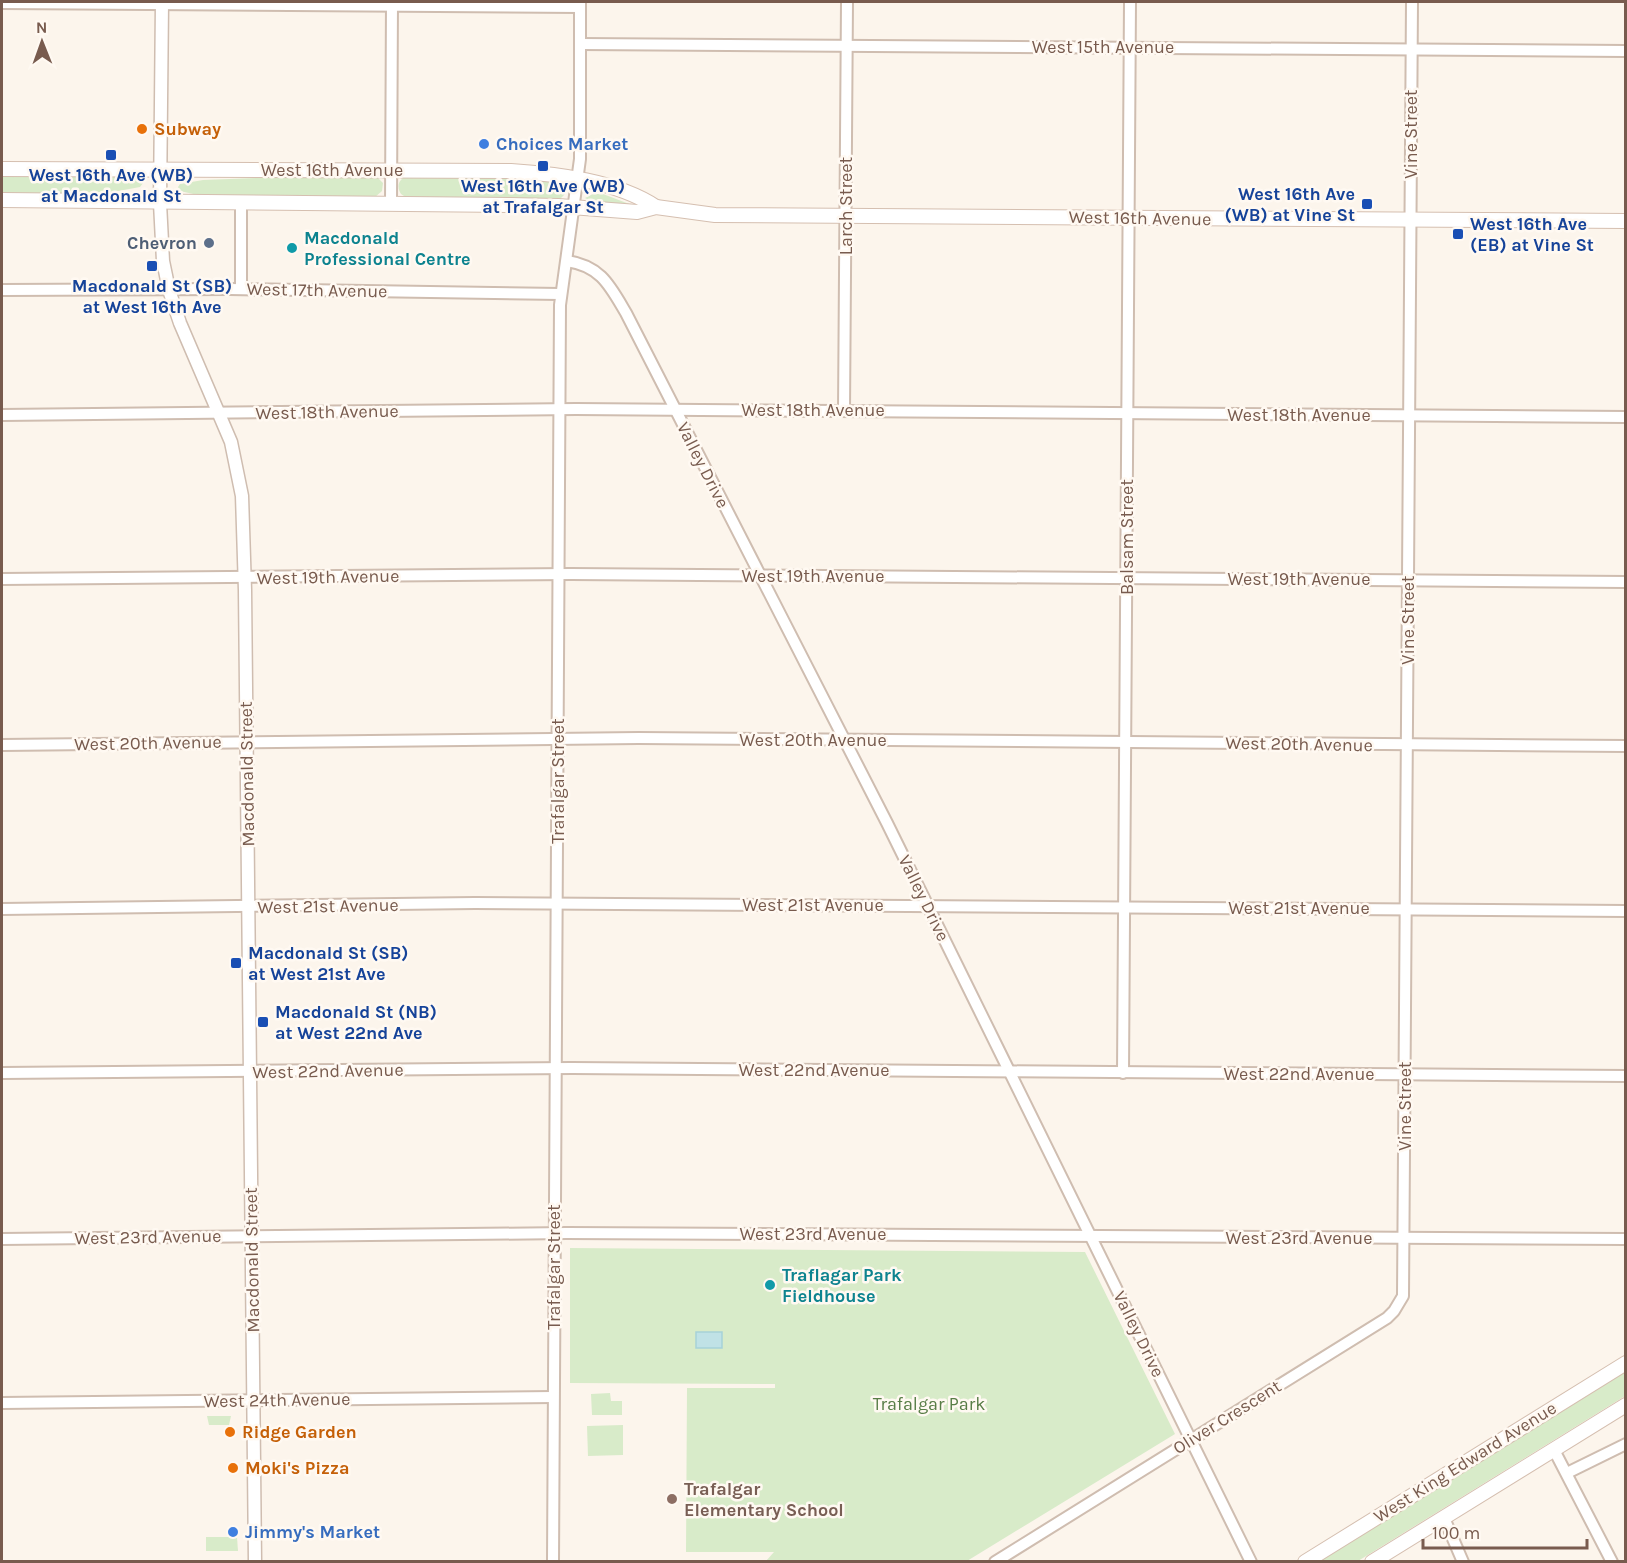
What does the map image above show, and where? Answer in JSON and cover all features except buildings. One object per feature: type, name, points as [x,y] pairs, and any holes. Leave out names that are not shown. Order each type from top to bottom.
[{"type":"main road","name":"West 16th Avenue","points":[[2,169],[511,171],[577,180],[640,197],[656,207]]},
{"type":"main road","name":"West 16th Avenue","points":[[2,200],[391,203],[574,207],[637,212],[656,207],[715,215],[1626,221]]},
{"type":"main road","name":"West King Edward Avenue","points":[[1305,1562],[1626,1363]]},
{"type":"main road","name":"West King Edward Avenue","points":[[1372,1562],[1626,1405]]},
{"type":"street","name":"Larch Street","points":[[844,411],[847,2]]},
{"type":"street","name":"Balsam Street","points":[[1123,1073],[1130,2]]},
{"type":"street","name":"Vine Street","points":[[1404,1238],[1412,2]]},
{"type":"street","points":[[2,3],[580,4]]},
{"type":"street","name":"Macdonald Street","points":[[162,3],[160,203],[163,261],[169,290],[187,341],[231,441],[242,496],[245,578],[255,1562]]},
{"type":"street","points":[[391,203],[392,4]]},
{"type":"street","name":"Trafalgar Street","points":[[553,1562],[560,294],[567,261],[580,159],[580,4]]},
{"type":"street","name":"West 15th Avenue","points":[[580,44],[1626,51]]},
{"type":"street","points":[[241,203],[241,289]]},
{"type":"street","name":"Valley Drive","points":[[567,261],[584,264],[607,282],[626,313],[928,906],[1251,1562]]},
{"type":"street","name":"West 17th Avenue","points":[[2,290],[241,289],[560,294]]},
{"type":"street","name":"West 18th Avenue","points":[[2,415],[674,409],[1626,417]]},
{"type":"street","name":"West 19th Avenue","points":[[2,579],[559,574],[1626,582]]},
{"type":"street","name":"West 20th Avenue","points":[[2,745],[558,739],[1626,746]]},
{"type":"street","name":"West 21st Avenue","points":[[2,909],[558,903],[1626,911]]},
{"type":"street","name":"West 22nd Avenue","points":[[2,1073],[555,1069],[1626,1076]]},
{"type":"street","name":"West 23rd Avenue","points":[[2,1239],[554,1233],[1626,1239]]},
{"type":"street","name":"Oliver Crescent","points":[[995,1562],[1387,1318],[1400,1304],[1403,1296],[1404,1238]]},
{"type":"street","name":"West 24th Avenue","points":[[2,1403],[553,1397]]},
{"type":"street","points":[[1567,1473],[1626,1444]]},
{"type":"street","points":[[1554,1450],[1612,1562]]},
{"type":"street","points":[[1444,1518],[1463,1562]]},
{"type":"green space","points":[[2,174],[132,177],[143,183],[140,187],[113,192],[2,195]]},
{"type":"green space","points":[[330,175],[377,177],[383,183],[382,191],[374,198],[202,196],[180,191],[178,187],[180,184],[203,180]]},
{"type":"green space","points":[[407,176],[515,176],[555,182],[565,188],[566,193],[560,199],[407,198],[399,191],[399,186],[400,181]]},
{"type":"green space","points":[[593,194],[603,194],[632,205],[591,201],[585,198]]},
{"type":"green space","name":"Trafalgar Park","points":[[570,1248],[1085,1252],[1175,1434],[967,1561],[766,1561],[774,1552],[686,1552],[687,1388],[775,1388],[775,1384],[570,1383]]},
{"type":"green space","points":[[1625,1369],[1625,1396],[1358,1561],[1315,1562]]},
{"type":"green space","points":[[610,1393],[611,1401],[622,1401],[622,1415],[592,1415],[591,1394]]},
{"type":"green space","points":[[207,1416],[231,1416],[229,1425],[209,1425]]},
{"type":"green space","points":[[623,1425],[623,1455],[588,1456],[587,1426]]},
{"type":"green space","points":[[206,1537],[237,1537],[238,1551],[206,1551]]},
{"type":"water","points":[[696,1332],[722,1332],[722,1348],[696,1348]]},
{"type":"place","name":"Subway","points":[[142,129]]},
{"type":"place","name":"Choices Market","points":[[484,144]]},
{"type":"place","name":"West 16th Ave (WB) at Macdonald St","points":[[111,155]]},
{"type":"place","name":"West 16th Ave (WB) at Trafalgar St","points":[[543,166]]},
{"type":"place","name":"West 16th Ave (WB) at Vine St","points":[[1367,204]]},
{"type":"place","name":"West 16th Ave (EB) at Vine St","points":[[1458,234]]},
{"type":"place","name":"Chevron","points":[[209,243]]},
{"type":"place","name":"Macdonald Professional Centre","points":[[292,248]]},
{"type":"place","name":"Macdonald St (SB) at West 16th Ave","points":[[152,266]]},
{"type":"place","name":"Macdonald St (SB) at West 21st Ave","points":[[236,963]]},
{"type":"place","name":"Macdonald St (NB) at West 22nd Ave","points":[[263,1022]]},
{"type":"place","name":"Traflagar Park Fieldhouse","points":[[770,1285]]},
{"type":"place","name":"Ridge Garden","points":[[230,1432]]},
{"type":"place","name":"Moki's Pizza","points":[[233,1468]]},
{"type":"place","name":"Trafalgar Elementary School","points":[[672,1499]]},
{"type":"place","name":"Jimmy's Market","points":[[233,1532]]}]
